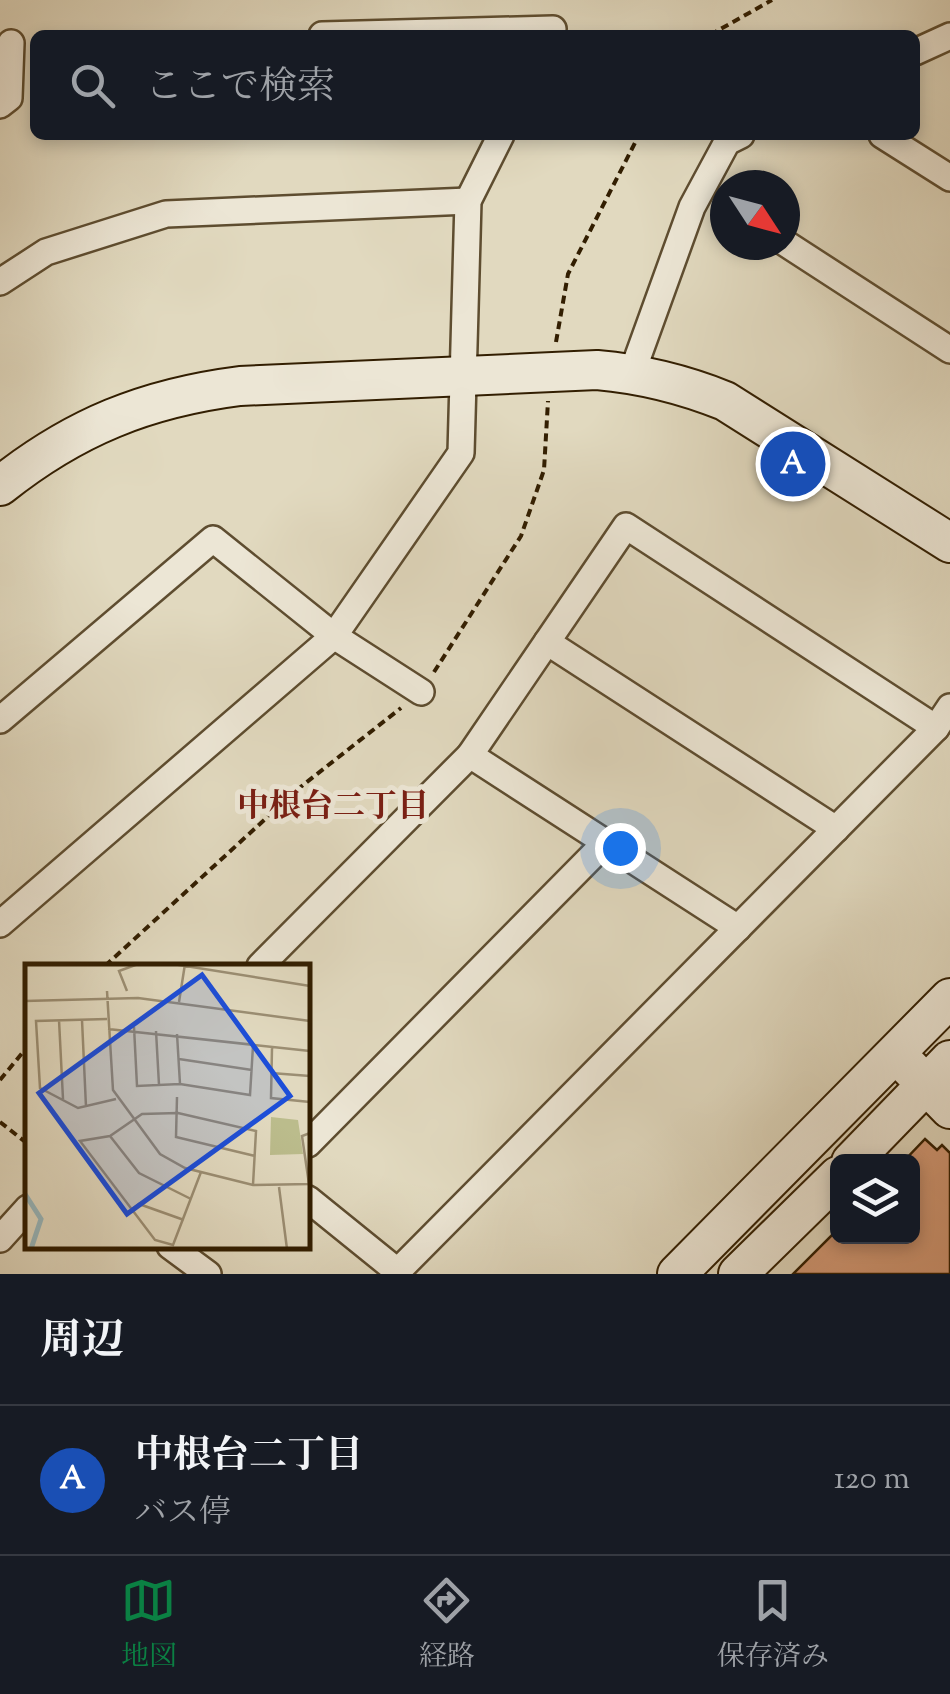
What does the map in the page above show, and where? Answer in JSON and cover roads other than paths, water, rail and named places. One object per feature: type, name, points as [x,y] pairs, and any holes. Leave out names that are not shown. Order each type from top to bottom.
[{"type":"street","points":[[514,30],[552,30]]},
{"type":"street","points":[[920,50],[950,36]]},
{"type":"street","points":[[0,104],[9,98],[15,43]]},
{"type":"street","points":[[0,924],[334,636],[461,453],[468,202],[498,140]]},
{"type":"street","points":[[632,373],[692,207],[731,140]]},
{"type":"street","points":[[890,140],[950,178]]},
{"type":"street","points":[[702,189],[710,194]]},
{"type":"street","points":[[0,282],[46,252],[166,214],[468,202]]},
{"type":"street","points":[[800,252],[950,350]]},
{"type":"street","points":[[0,486],[60,443],[105,420],[186,393],[240,386],[597,370],[632,373],[696,389],[739,408],[950,543]]},
{"type":"street","points":[[262,964],[470,755],[626,526],[943,718],[396,1273],[310,1202]]},
{"type":"street","points":[[0,720],[213,539],[334,636],[421,692]]},
{"type":"street","points":[[547,642],[836,829]]},
{"type":"street","points":[[470,755],[738,928]]},
{"type":"street","points":[[310,1142],[606,842]]},
{"type":"street","points":[[676,1274],[950,998]]},
{"type":"street","points":[[861,1154],[942,1085],[897,1055]]},
{"type":"street","points":[[738,1274],[830,1184]]},
{"type":"street","points":[[0,1239],[25,1211]]},
{"type":"street","points":[[173,1249],[195,1270]]},
{"type":"place","name":"中根台二丁目","points":[[793,464]]},
{"type":"district","name":"中根台二丁目","points":[[333,805]]}]
